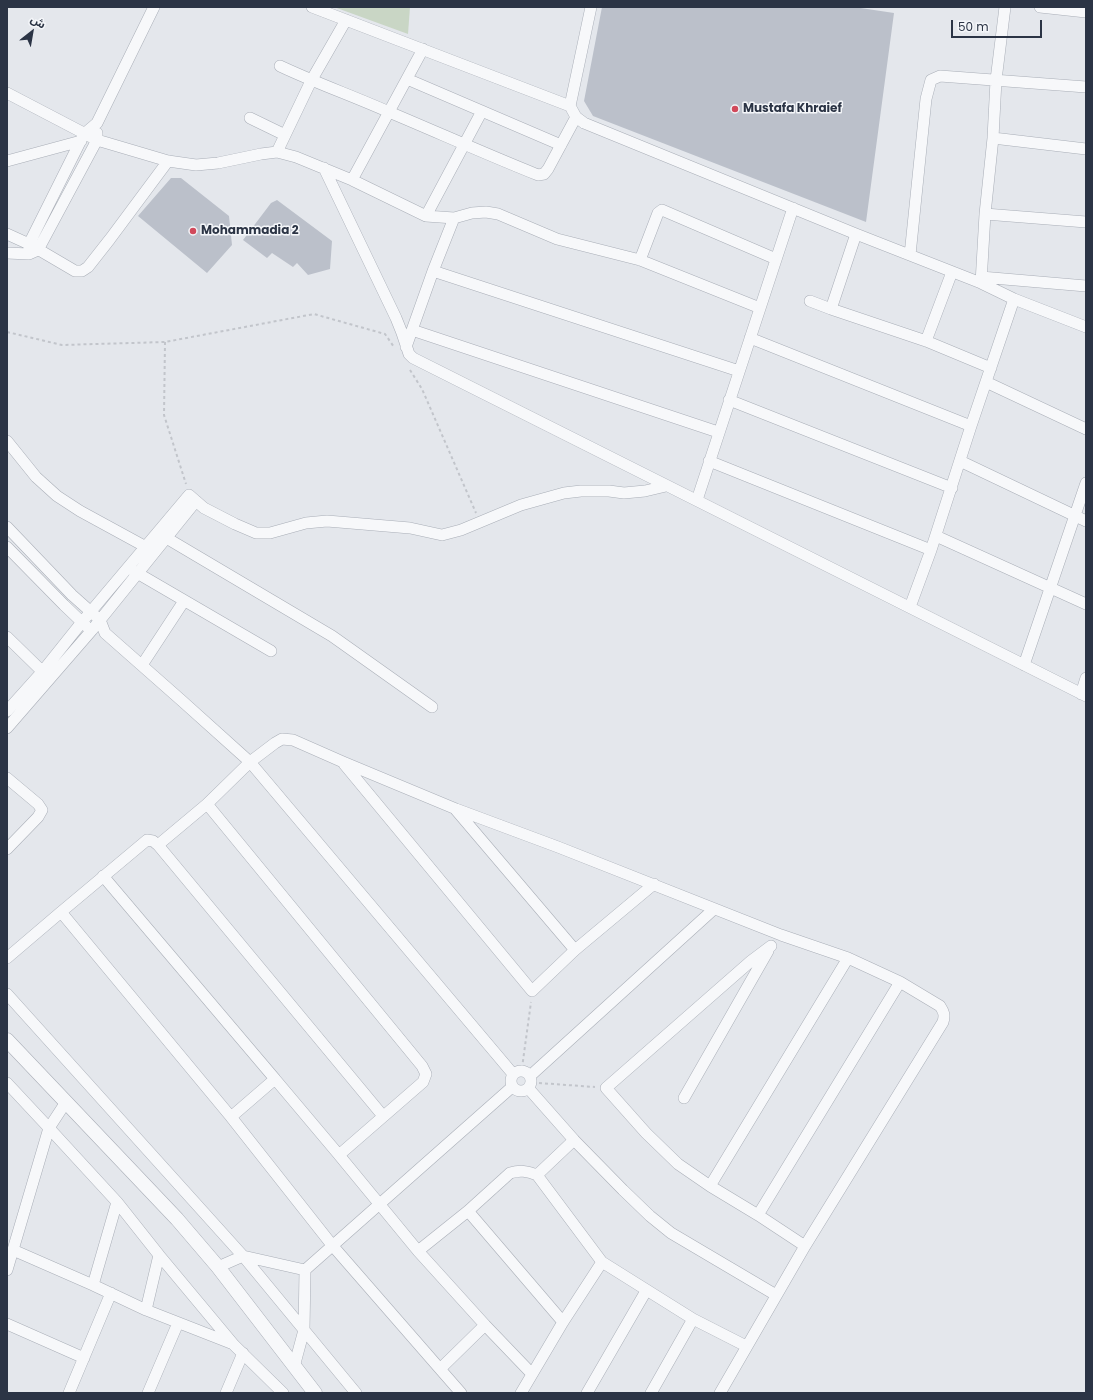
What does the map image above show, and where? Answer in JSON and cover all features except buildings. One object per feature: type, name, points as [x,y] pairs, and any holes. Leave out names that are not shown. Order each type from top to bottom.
[{"type":"street","points":[[32,249],[83,138],[97,123],[154,7]]},
{"type":"street","points":[[312,7],[570,106]]},
{"type":"street","points":[[590,7],[570,106],[576,118],[584,123],[952,272],[981,280],[1086,286]]},
{"type":"street","points":[[981,280],[985,214],[993,138],[996,80],[1005,7]]},
{"type":"street","points":[[1040,7],[1086,12]]},
{"type":"street","points":[[277,152],[311,81],[346,20]]},
{"type":"street","points":[[352,180],[423,49]]},
{"type":"street","points":[[280,66],[311,81],[389,112],[465,146],[538,176],[544,174],[548,169],[576,118]]},
{"type":"street","points":[[910,255],[926,99],[931,80],[940,76],[1086,87]]},
{"type":"street","points":[[407,79],[561,145]]},
{"type":"street","points":[[8,94],[83,138],[97,140],[168,161],[196,164],[218,163],[277,152],[296,157],[352,180],[426,216],[454,218],[472,213],[492,213],[557,239],[640,260],[760,308]]},
{"type":"street","points":[[426,216],[465,146],[482,111]]},
{"type":"street","points":[[250,118],[285,135]]},
{"type":"street","points":[[32,249],[97,140],[97,123]]},
{"type":"street","points":[[7,161],[83,138]]},
{"type":"street","points":[[993,138],[1086,149]]},
{"type":"street","points":[[7,234],[32,249],[75,271],[82,271],[88,267],[110,240],[168,161]]},
{"type":"street","points":[[324,168],[396,318],[402,333],[402,349]]},
{"type":"street","points":[[696,500],[793,208]]},
{"type":"street","points":[[640,260],[658,213],[662,210],[776,259]]},
{"type":"street","points":[[985,214],[1086,222]]},
{"type":"street","points":[[402,349],[412,330],[454,218]]},
{"type":"street","points":[[831,309],[856,234]]},
{"type":"street","points":[[7,253],[32,249]]},
{"type":"street","points":[[434,271],[739,371]]},
{"type":"street","points":[[926,341],[952,272]]},
{"type":"street","points":[[981,280],[1014,299],[1086,327]]},
{"type":"street","points":[[910,607],[936,536],[1014,299]]},
{"type":"street","points":[[810,301],[926,341],[991,368]]},
{"type":"street","points":[[412,330],[718,432]]},
{"type":"street","points":[[750,338],[971,426]]},
{"type":"street","points":[[402,349],[412,358],[1083,695],[1086,678]]},
{"type":"street","points":[[986,382],[1086,429]]},
{"type":"street","points":[[729,400],[952,488]]},
{"type":"street","points":[[7,441],[36,477],[57,496],[80,511],[146,547]]},
{"type":"street","points":[[709,461],[931,550]]},
{"type":"street","points":[[960,461],[1086,521]]},
{"type":"street","points":[[1024,665],[1086,483]]},
{"type":"street","points":[[7,728],[46,675],[82,622],[91,611],[132,571],[193,498],[204,508],[256,533],[270,533],[306,523],[327,521],[410,528],[442,535],[451,534],[481,523],[521,505],[564,493],[581,491],[609,491],[624,493],[645,491],[666,486]]},
{"type":"street","points":[[7,527],[67,589],[100,620],[105,633]]},
{"type":"street","points":[[7,711],[92,630],[132,571],[146,547],[162,536]]},
{"type":"street","points":[[162,536],[332,636],[432,707]]},
{"type":"street","points":[[936,536],[1050,586],[1086,604]]},
{"type":"street","points":[[7,547],[82,622],[92,630],[105,633],[250,762],[525,1078],[574,1140],[623,1190],[650,1216],[671,1233],[776,1295]]},
{"type":"street","points":[[132,571],[271,651]]},
{"type":"street","points":[[142,665],[184,601]]},
{"type":"street","points":[[7,637],[46,675]]},
{"type":"street","points":[[158,845],[207,804],[250,762],[282,739],[293,740],[456,809],[654,884],[781,935],[848,958],[900,982],[940,1006],[944,1016],[943,1022],[804,1246],[720,1393]]},
{"type":"street","points":[[342,762],[532,991],[575,950],[654,884]]},
{"type":"street","points":[[7,778],[38,804],[42,810],[38,817],[7,849]]},
{"type":"street","points":[[207,804],[422,1066],[426,1074],[423,1082],[339,1155]]},
{"type":"street","points":[[456,809],[575,950]]},
{"type":"street","points":[[7,958],[147,840],[153,841],[158,845],[384,1116]]},
{"type":"street","points":[[103,876],[339,1155],[418,1251],[532,1374]]},
{"type":"street","points":[[525,1078],[523,1092],[520,1092],[512,1087],[510,1080],[525,1078],[714,909]]},
{"type":"street","points":[[61,912],[231,1117],[332,1245],[461,1393]]},
{"type":"street","points":[[781,935],[771,946],[751,961],[606,1088],[646,1133],[678,1164],[804,1246]]},
{"type":"street","points":[[684,1098],[771,946]]},
{"type":"street","points":[[710,1186],[848,958]]},
{"type":"street","points":[[758,1215],[900,982]]},
{"type":"street","points":[[7,994],[243,1256],[356,1393]]},
{"type":"street","points":[[7,1040],[177,1219],[218,1267],[315,1393]]},
{"type":"street","points":[[231,1117],[275,1079]]},
{"type":"street","points":[[7,1083],[117,1202],[234,1345],[283,1393]]},
{"type":"street","points":[[294,1366],[304,1330],[305,1270],[512,1087]]},
{"type":"street","points":[[7,1267],[49,1128],[66,1102]]},
{"type":"street","points":[[537,1175],[574,1140]]},
{"type":"street","points":[[418,1251],[468,1211],[510,1173],[519,1170],[529,1171],[537,1175],[602,1262],[646,1291],[693,1319],[746,1346]]},
{"type":"street","points":[[93,1285],[117,1202]]},
{"type":"street","points":[[468,1211],[563,1322]]},
{"type":"street","points":[[13,1250],[146,1310],[234,1345]]},
{"type":"street","points":[[146,1310],[159,1255]]},
{"type":"street","points":[[218,1267],[243,1256],[305,1270]]},
{"type":"street","points":[[521,1393],[563,1322],[602,1262]]},
{"type":"street","points":[[587,1393],[646,1291]]},
{"type":"street","points":[[69,1393],[111,1294]]},
{"type":"street","points":[[651,1393],[693,1319]]},
{"type":"street","points":[[148,1393],[178,1323]]},
{"type":"street","points":[[7,1324],[84,1358]]},
{"type":"street","points":[[440,1369],[485,1325]]},
{"type":"street","points":[[226,1393],[243,1353]]},
{"type":"path","points":[[7,332],[62,345],[165,342],[314,314],[385,334],[402,349]]},
{"type":"path","points":[[165,342],[164,415],[193,498]]},
{"type":"path","points":[[409,370],[422,389],[481,523]]},
{"type":"path","points":[[532,991],[525,1078],[606,1088]]},
{"type":"green space","points":[[334,7],[410,7],[408,34]]},
{"type":"place","name":"Mustafa Khraief","points":[[735,109]]},
{"type":"place","name":"Mohammadia 2","points":[[193,231]]}]
